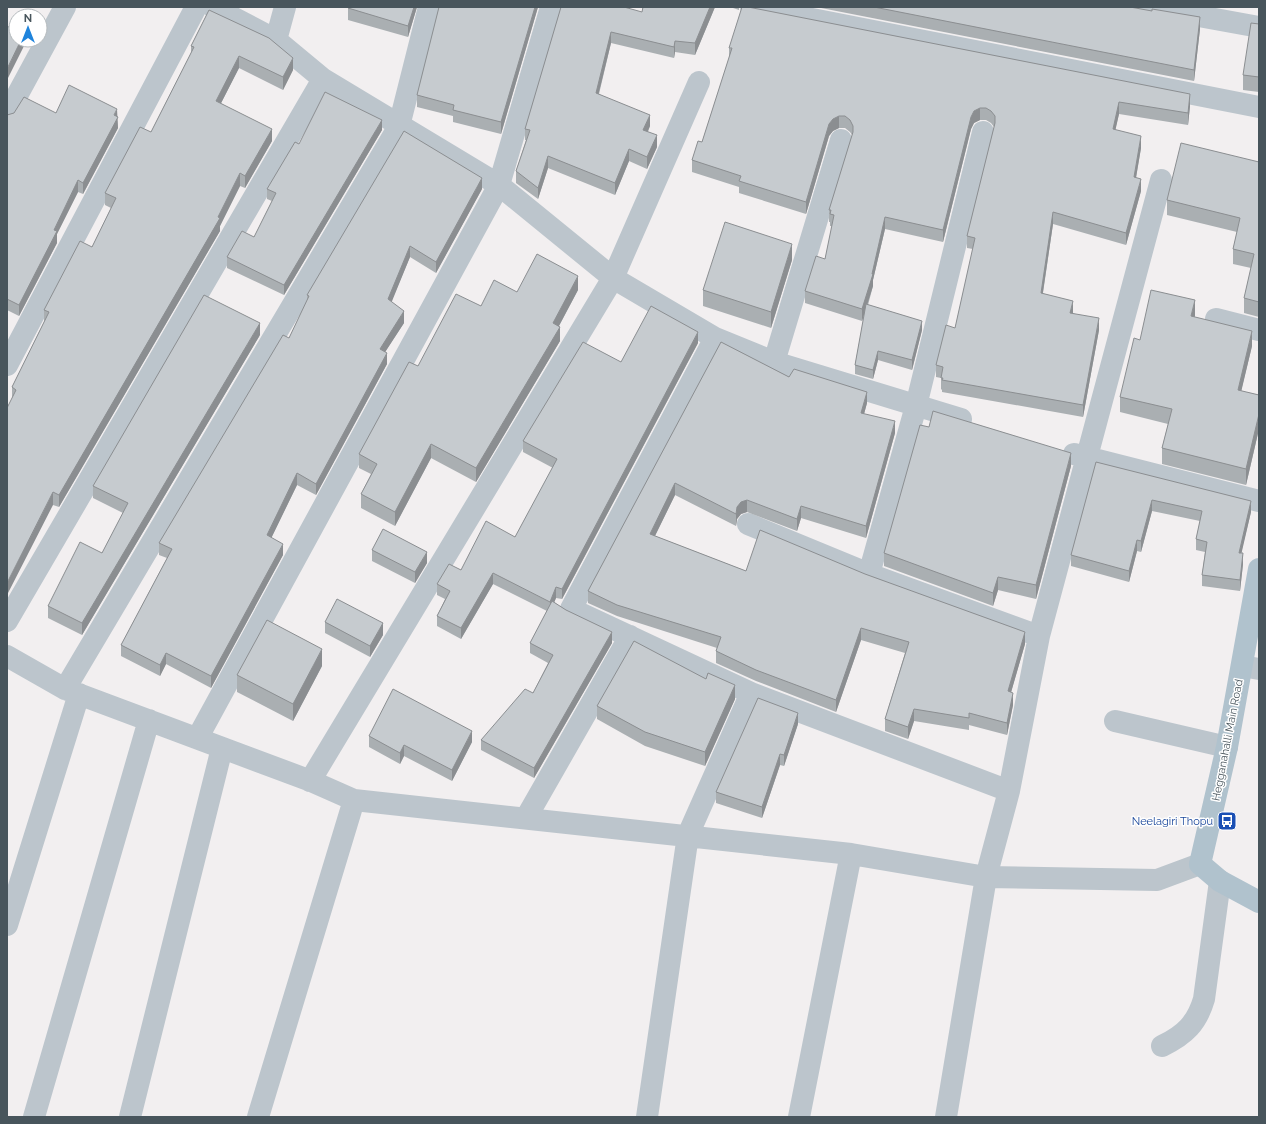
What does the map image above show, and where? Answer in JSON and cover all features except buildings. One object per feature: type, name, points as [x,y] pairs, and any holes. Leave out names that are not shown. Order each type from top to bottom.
[{"type":"main road","name":"Hegganahalli Main Road","points":[[1200,864],[1227,747],[1250,668],[1259,569]]},
{"type":"main road","points":[[1200,864],[1220,881],[1259,902]]},
{"type":"street","points":[[7,114],[65,7]]},
{"type":"street","points":[[7,365],[196,7]]},
{"type":"street","points":[[213,7],[276,40],[324,79],[499,186],[613,278],[715,338],[774,362],[983,426]]},
{"type":"street","points":[[276,40],[285,7]]},
{"type":"street","points":[[7,925],[72,692],[399,126],[429,7]]},
{"type":"street","points":[[198,737],[499,186],[551,7]]},
{"type":"street","points":[[751,7],[1259,106]]},
{"type":"street","points":[[1149,7],[1259,27]]},
{"type":"street","points":[[7,621],[324,79]]},
{"type":"street","points":[[310,781],[613,278],[699,82]]},
{"type":"street","points":[[869,574],[916,406],[983,132]]},
{"type":"street","points":[[774,362],[841,140]]},
{"type":"street","points":[[946,1117],[986,877],[1009,791],[1039,636],[1161,180]]},
{"type":"street","points":[[1216,319],[1259,330]]},
{"type":"street","points":[[715,338],[571,609],[750,693],[1009,791]]},
{"type":"street","points":[[1057,449],[1087,458],[1259,501]]},
{"type":"street","points":[[748,524],[869,574],[1039,636]]},
{"type":"street","points":[[526,818],[630,636]]},
{"type":"street","points":[[7,656],[72,692],[198,737],[222,748],[310,781],[354,800],[688,835],[851,854],[986,877],[1158,880],[1200,864]]},
{"type":"street","points":[[647,1117],[688,835],[750,693]]},
{"type":"street","points":[[34,1117],[149,720]]},
{"type":"street","points":[[1115,721],[1227,747]]},
{"type":"street","points":[[130,1117],[222,748]]},
{"type":"street","points":[[258,1117],[354,800]]},
{"type":"street","points":[[799,1117],[851,854]]},
{"type":"street","points":[[1162,1046],[1179,1038],[1200,1013],[1204,999],[1220,881]]},
{"type":"place","name":"Neelagiri Thopu","points":[[1227,821]]}]
